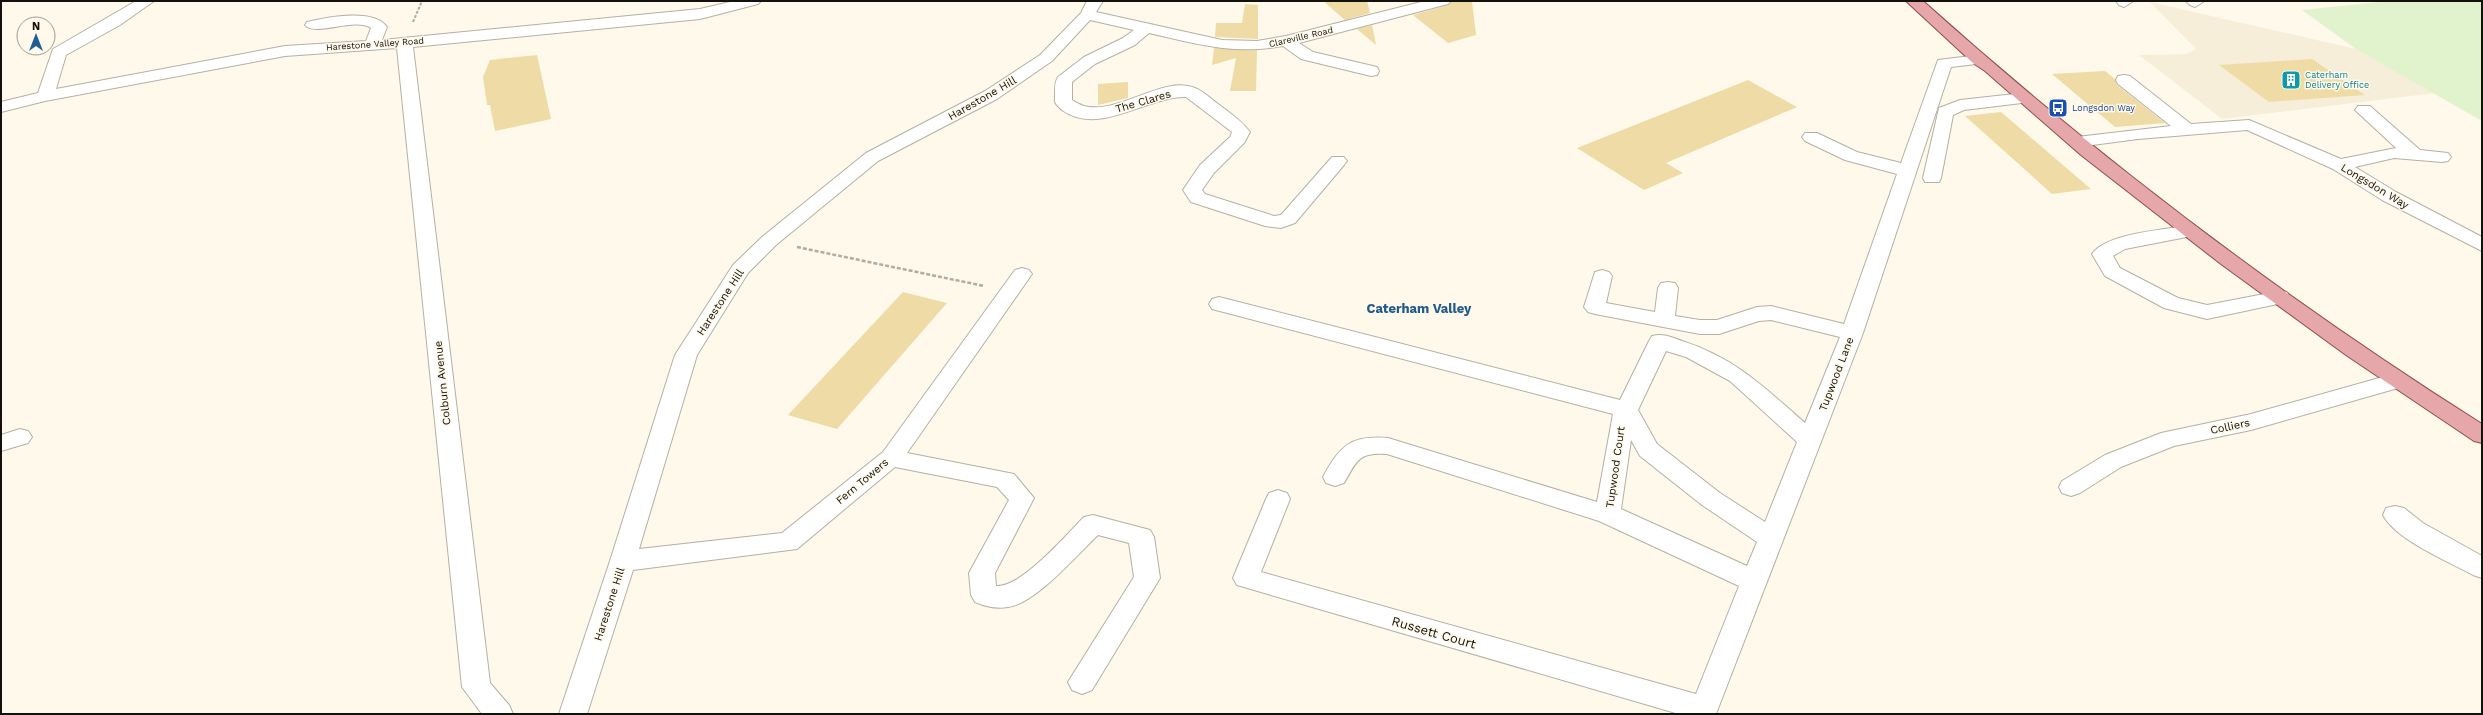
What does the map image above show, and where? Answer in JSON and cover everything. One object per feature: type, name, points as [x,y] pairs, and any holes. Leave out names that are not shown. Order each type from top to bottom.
[{"type":"main road","points":[[1914,1],[1979,60],[1991,67],[2024,98],[2076,142],[2190,231],[2396,381],[2482,435]]},
{"type":"street","points":[[45,96],[59,52],[114,22],[146,1]]},
{"type":"street","name":"Harestone Valley Road","points":[[1,107],[45,96],[286,51],[404,43],[700,14],[753,1]]},
{"type":"street","name":"Clareville Road","points":[[1091,8],[1145,28],[1222,45],[1257,46],[1286,41],[1443,1]]},
{"type":"street","name":"Harestone Hill","points":[[573,714],[623,561],[686,355],[740,269],[769,241],[872,157],[991,95],[1046,58],[1091,8]]},
{"type":"street","points":[[313,25],[363,20],[375,23],[379,27],[372,45]]},
{"type":"street","name":"The Clares","points":[[1145,28],[1133,42],[1098,55],[1079,67],[1064,81],[1063,102],[1068,109],[1087,112],[1117,110],[1170,93],[1183,90],[1190,92],[1236,124],[1240,132],[1238,139],[1207,169],[1192,190],[1194,194],[1198,198],[1272,222],[1281,222],[1288,219],[1338,161]]},
{"type":"street","points":[[1286,41],[1307,56],[1372,71]]},
{"type":"street","name":"Colburn Avenue","points":[[404,43],[476,687],[499,714]]},
{"type":"street","name":"Tupwood Lane","points":[[1703,712],[1852,333],[1944,63],[1979,60]]},
{"type":"street","points":[[2124,80],[2186,129]]},
{"type":"street","points":[[1932,178],[1945,112],[1960,105],[2024,98]]},
{"type":"street","points":[[2364,110],[2413,153]]},
{"type":"street","name":"Longsdon Way","points":[[2076,142],[2186,129],[2250,125],[2339,165],[2390,196],[2482,245]]},
{"type":"street","points":[[1811,137],[1851,156],[1908,170]]},
{"type":"street","points":[[2339,165],[2394,153],[2413,153],[2442,157]]},
{"type":"street","points":[[2190,231],[2118,244],[2102,254],[2112,272],[2172,303],[2206,312],[2280,297]]},
{"type":"street","points":[[1602,276],[1595,307],[1662,331],[1694,352],[1738,376],[1810,440]]},
{"type":"street","name":"Fern Towers","points":[[623,561],[788,542],[890,458],[1015,283]]},
{"type":"street","name":"Tupwood Court","points":[[1668,288],[1662,331],[1622,419],[1608,514],[1754,581]]},
{"type":"street","points":[[1219,304],[1626,409],[1648,450],[1711,499],[1771,538]]},
{"type":"street","points":[[1662,331],[1700,327],[1719,327],[1757,314],[1771,313],[1852,333]]},
{"type":"street","name":"Colliers","points":[[2072,487],[2113,461],[2168,439],[2251,422],[2396,381]]},
{"type":"street","points":[[1335,477],[1345,456],[1352,450],[1374,445],[1388,446],[1608,514]]},
{"type":"street","points":[[890,458],[1005,480],[1022,498],[982,573],[984,595],[1008,597],[1032,583],[1093,524],[1141,537],[1147,578],[1082,682]]},
{"type":"street","name":"Russett Court","points":[[1278,499],[1246,578],[1703,712]]},
{"type":"street","points":[[2395,515],[2414,530],[2482,568]]},
{"type":"path","points":[[769,241],[1015,283]]},
{"type":"shaded area","points":[[2150,2],[2356,49],[2435,93],[2222,119],[2139,55],[2186,54],[2196,49]]},
{"type":"green space","points":[[2389,1],[2482,1],[2482,121],[2356,49],[2302,10]]},
{"type":"building","points":[[1323,1],[1367,1],[1370,13],[1345,20]]},
{"type":"building","points":[[1452,1],[1472,1],[1476,35],[1448,43],[1413,15],[1448,5]]},
{"type":"building","points":[[1245,4],[1258,5],[1258,39],[1215,37],[1216,23],[1242,23]]},
{"type":"building","points":[[1372,25],[1376,45],[1357,29]]},
{"type":"building","points":[[1214,48],[1257,50],[1256,91],[1230,91],[1236,58],[1212,65]]},
{"type":"building","points":[[537,55],[551,119],[495,131],[490,105],[487,105],[483,77],[490,60]]},
{"type":"building","name":"Caterham Delivery Office","points":[[2312,59],[2365,95],[2269,102],[2219,65]]},
{"type":"building","points":[[2105,71],[2115,79],[2117,85],[2165,123],[2115,127],[2052,74]]},
{"type":"building","points":[[1748,80],[1797,107],[1666,163],[1683,173],[1644,190],[1577,148]]},
{"type":"building","points":[[1128,82],[1128,98],[1098,105],[1098,84]]},
{"type":"building","points":[[2001,112],[2091,189],[2052,194],[1965,116]]},
{"type":"building","points":[[903,292],[947,303],[837,429],[788,415]]},
{"type":"place","name":"Caterham Delivery Office","points":[[2291,80]]},
{"type":"place","name":"Longsdon Way","points":[[2058,108]]},
{"type":"district","name":"Caterham Valley","points":[[1419,308]]}]
